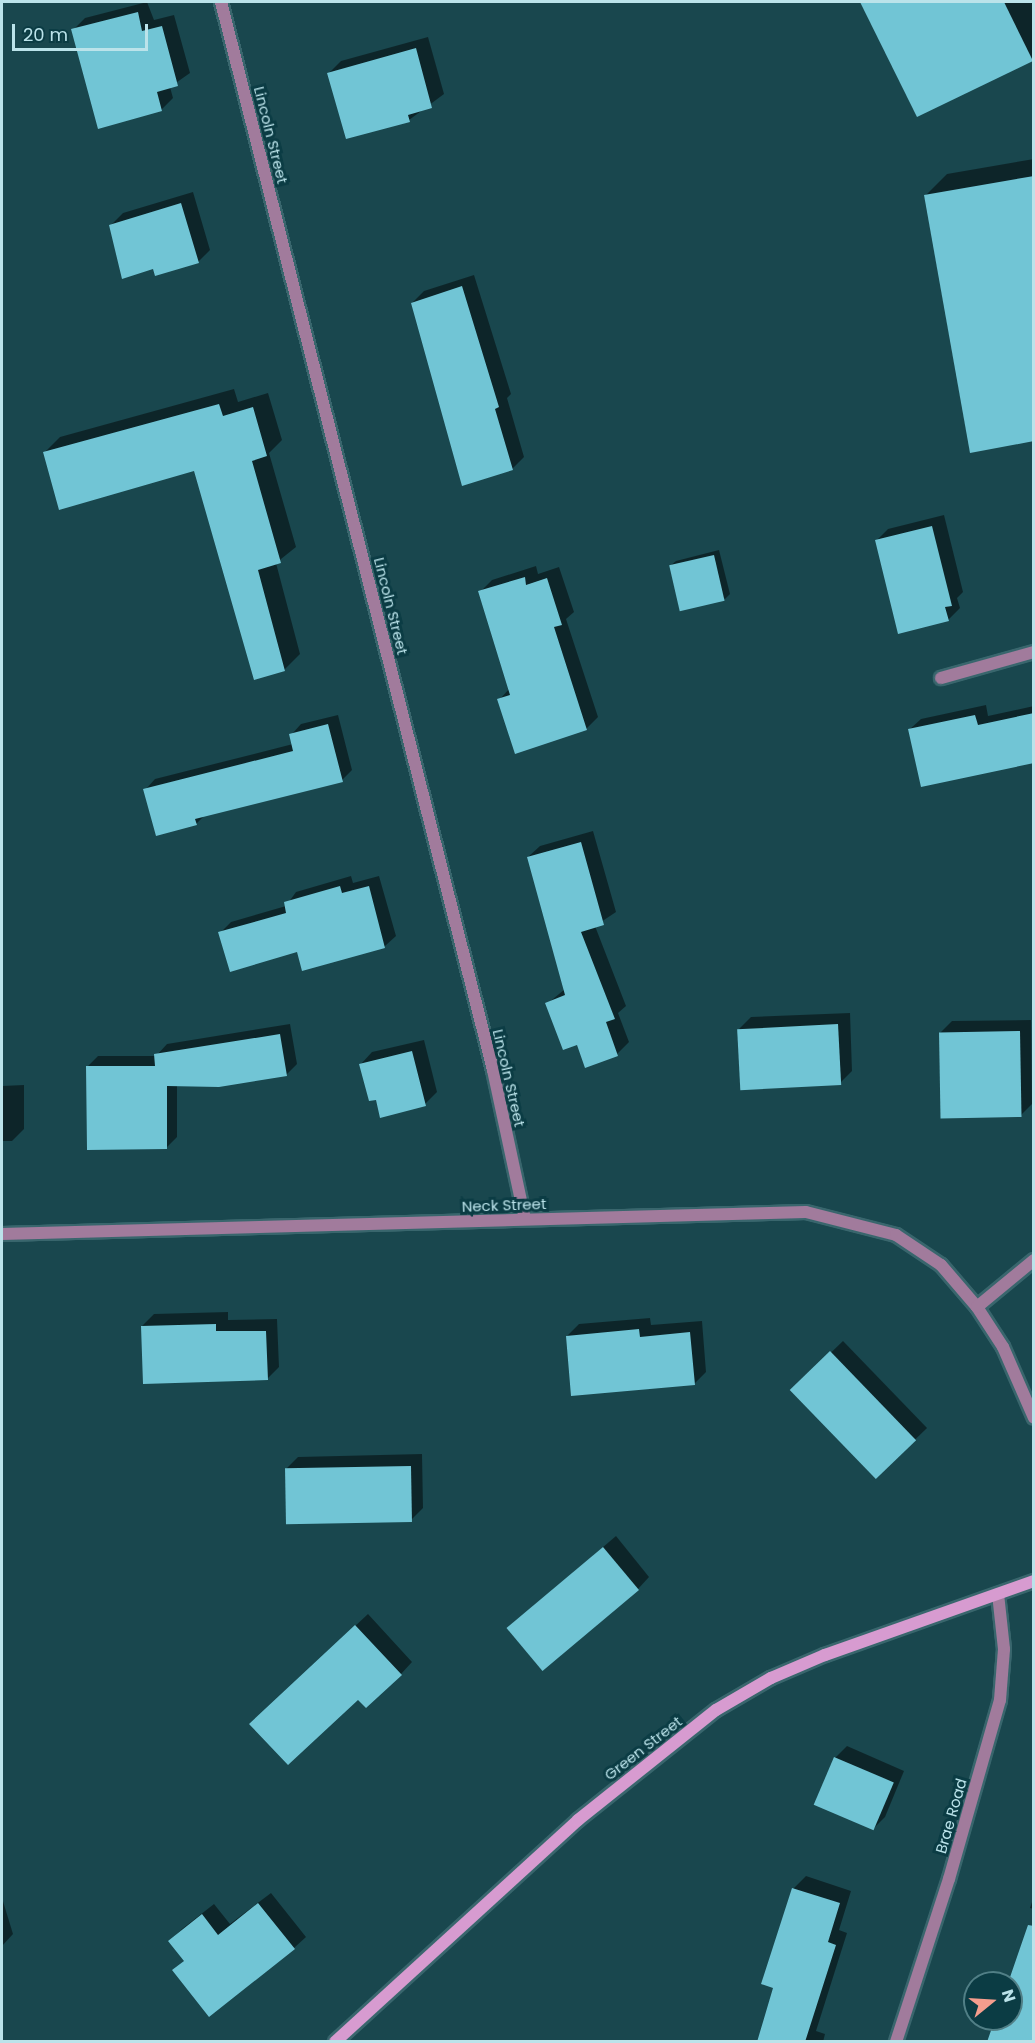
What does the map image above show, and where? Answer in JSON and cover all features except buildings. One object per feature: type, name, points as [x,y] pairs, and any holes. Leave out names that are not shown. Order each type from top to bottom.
[{"type":"main road","name":"Green Street","points":[[335,2042],[578,1820],[716,1710],[771,1678],[825,1655],[1034,1581]]},
{"type":"street","name":"Lincoln Street","points":[[221,2],[487,1047],[525,1219]]},
{"type":"street","points":[[941,678],[1034,652]]},
{"type":"street","name":"Neck Street","points":[[2,1234],[806,1212],[896,1235],[941,1265],[977,1307],[1003,1347],[1034,1418]]},
{"type":"street","points":[[977,1307],[1034,1260]]},
{"type":"street","name":"Brae Road","points":[[896,2042],[949,1879],[1000,1700],[1004,1649],[998,1594]]}]
